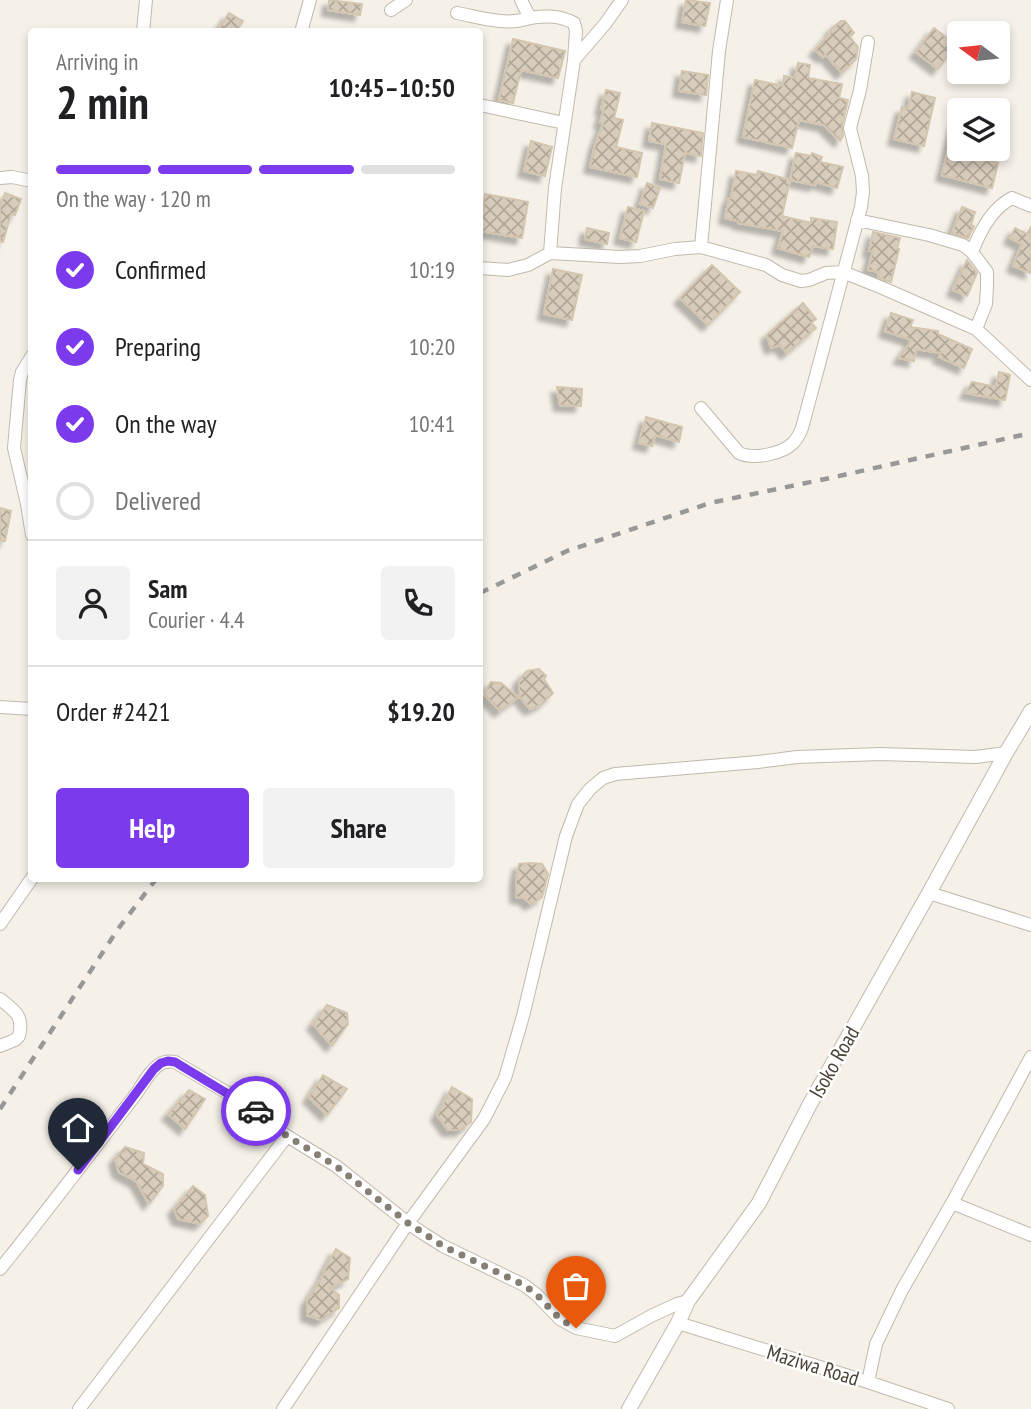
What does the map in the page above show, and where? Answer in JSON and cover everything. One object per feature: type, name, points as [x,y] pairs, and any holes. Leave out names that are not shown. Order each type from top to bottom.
[{"type":"street","points":[[302,28],[310,0]]},
{"type":"street","points":[[391,10],[406,0]]},
{"type":"street","points":[[521,0],[530,18]]},
{"type":"street","points":[[574,60],[622,0]]},
{"type":"street","points":[[701,247],[719,51],[727,0]]},
{"type":"street","points":[[143,28],[144,2]]},
{"type":"street","points":[[457,13],[513,22],[550,16],[564,17],[574,23],[574,60],[555,188],[550,253]]},
{"type":"street","points":[[701,408],[739,453],[747,457],[758,457],[786,448],[795,442],[802,428],[863,192],[862,176],[850,128],[868,43]]},
{"type":"street","points":[[483,106],[564,123]]},
{"type":"street","points":[[0,178],[28,180]]},
{"type":"street","points":[[972,252],[978,235],[1004,202],[1012,198],[1031,206]]},
{"type":"street","points":[[857,220],[963,245],[972,252],[986,272],[988,287],[986,304],[976,329]]},
{"type":"street","points":[[483,268],[508,270],[528,265],[550,253],[620,257],[701,247],[766,265],[782,275],[801,281],[827,273],[843,272],[976,329],[1031,380]]},
{"type":"street","points":[[28,362],[20,380],[14,448],[28,510]]},
{"type":"street","points":[[0,707],[28,709]]},
{"type":"street","name":"Isoko Road","points":[[629,1409],[688,1301],[759,1203],[810,1104],[1031,711]]},
{"type":"street","points":[[283,1409],[408,1223],[484,1119],[505,1078],[523,1016],[566,835],[578,804],[590,789],[603,778],[615,774],[797,757],[880,754],[976,757],[1006,753]]},
{"type":"street","points":[[0,925],[29,882]]},
{"type":"street","points":[[929,894],[1031,925]]},
{"type":"street","points":[[0,999],[21,1022],[19,1036],[0,1046]]},
{"type":"street","points":[[868,1382],[876,1344],[902,1290],[1031,1057]]},
{"type":"street","points":[[0,1269],[46,1213],[148,1077],[161,1063],[168,1061],[175,1062],[236,1098],[287,1136],[336,1166],[408,1223],[443,1246],[524,1285],[560,1319],[576,1328],[615,1336],[651,1316],[688,1301]]},
{"type":"street","points":[[1018,1083],[1031,1088]]},
{"type":"street","points":[[79,1409],[287,1136]]},
{"type":"street","points":[[952,1203],[1031,1235]]},
{"type":"street","name":"Maziwa Road","points":[[678,1323],[947,1409]]},
{"type":"building","points":[[329,0],[362,4],[360,15],[328,10]]},
{"type":"building","points":[[686,0],[710,3],[705,26],[682,22]]},
{"type":"building","points":[[229,13],[243,21],[239,28],[220,28]]},
{"type":"building","points":[[845,21],[854,33],[850,37],[858,47],[856,59],[842,73],[825,54],[823,57],[815,50],[831,29]]},
{"type":"building","points":[[934,28],[947,38],[947,57],[938,69],[916,52]]},
{"type":"building","points":[[513,39],[565,51],[558,78],[521,70],[513,103],[499,100]]},
{"type":"building","points":[[798,63],[810,65],[808,78],[842,84],[839,98],[848,100],[840,141],[824,125],[799,120],[792,148],[743,137],[755,80],[783,86],[784,76],[795,78]]},
{"type":"building","points":[[682,71],[708,75],[706,95],[679,91]]},
{"type":"building","points":[[606,90],[620,93],[614,118],[623,120],[616,147],[642,153],[637,177],[590,167],[603,124],[600,122],[604,110],[601,109]]},
{"type":"building","points":[[912,92],[935,98],[924,146],[894,139],[902,107],[908,109]]},
{"type":"building","points":[[652,123],[703,133],[701,156],[685,153],[679,183],[660,179],[666,144],[649,141]]},
{"type":"building","points":[[531,141],[552,147],[545,176],[524,171]]},
{"type":"building","points":[[796,153],[811,156],[812,153],[822,157],[820,162],[843,167],[837,188],[816,182],[815,185],[790,180]]},
{"type":"building","points":[[947,155],[947,161],[998,163],[992,188],[942,175]]},
{"type":"building","points":[[736,171],[757,175],[758,171],[790,180],[782,216],[811,223],[811,218],[837,222],[833,249],[813,246],[809,257],[778,248],[783,231],[725,218]]},
{"type":"building","points":[[647,183],[660,188],[653,208],[640,204]]},
{"type":"building","points":[[5,193],[21,199],[15,215],[11,214],[3,242],[0,241],[0,206]]},
{"type":"building","points":[[485,194],[528,202],[522,238],[483,232]]},
{"type":"building","points":[[628,207],[644,211],[636,242],[620,238]]},
{"type":"building","points":[[962,207],[975,212],[971,225],[974,226],[968,238],[952,233]]},
{"type":"building","points":[[1031,227],[1031,273],[1013,266],[1022,244],[1010,238],[1015,228],[1027,234]]},
{"type":"building","points":[[587,228],[609,233],[607,244],[585,239]]},
{"type":"building","points":[[873,232],[900,238],[891,282],[878,277],[879,272],[868,270],[873,251],[869,251]]},
{"type":"building","points":[[967,260],[977,273],[967,296],[953,290]]},
{"type":"building","points":[[712,265],[740,292],[708,325],[680,298]]},
{"type":"building","points":[[553,269],[582,275],[572,320],[544,314]]},
{"type":"building","points":[[803,303],[816,319],[811,323],[816,328],[787,353],[780,345],[771,348],[767,335]]},
{"type":"building","points":[[891,313],[913,320],[910,327],[938,331],[938,334],[972,349],[964,368],[939,357],[941,353],[916,349],[914,361],[899,358],[912,340],[885,331]]},
{"type":"building","points":[[999,372],[1010,375],[1005,400],[966,393],[972,382],[996,387]]},
{"type":"building","points":[[557,387],[582,389],[581,406],[560,405]]},
{"type":"building","points":[[646,417],[682,427],[679,442],[655,435],[652,446],[639,443]]},
{"type":"building","points":[[0,508],[11,511],[5,541],[0,541]]},
{"type":"building","points":[[539,669],[546,676],[544,679],[553,693],[542,704],[530,709],[519,696],[519,680],[527,671]]},
{"type":"building","points":[[491,682],[501,683],[518,697],[500,711],[484,694]]},
{"type":"building","points":[[519,864],[542,864],[548,874],[542,897],[531,904],[524,898],[516,897]]},
{"type":"building","points":[[327,1005],[347,1013],[348,1024],[332,1046],[313,1024]]},
{"type":"building","points":[[323,1075],[347,1089],[327,1115],[309,1097]]},
{"type":"building","points":[[452,1087],[472,1099],[471,1122],[461,1130],[448,1130],[437,1115]]},
{"type":"building","points":[[189,1090],[205,1099],[185,1129],[168,1114]]},
{"type":"building","points":[[125,1147],[144,1153],[143,1164],[163,1174],[163,1186],[149,1204],[136,1181],[119,1172],[115,1159]]},
{"type":"building","points":[[193,1186],[205,1195],[208,1216],[200,1224],[178,1219],[174,1209]]},
{"type":"building","points":[[336,1249],[350,1258],[348,1279],[330,1288],[339,1295],[339,1308],[321,1320],[307,1315],[307,1301]]},
{"type":"railway","points":[[483,592],[567,551],[710,503],[1031,433]]},
{"type":"railway","points":[[0,1109],[118,929],[154,882]]},
{"type":"way so far","points":[[256,1111],[287,1136],[336,1166],[408,1223],[443,1246],[524,1285],[560,1319],[576,1328]]},
{"type":"route","points":[[78,1170],[161,1063],[175,1062],[256,1111]]}]
